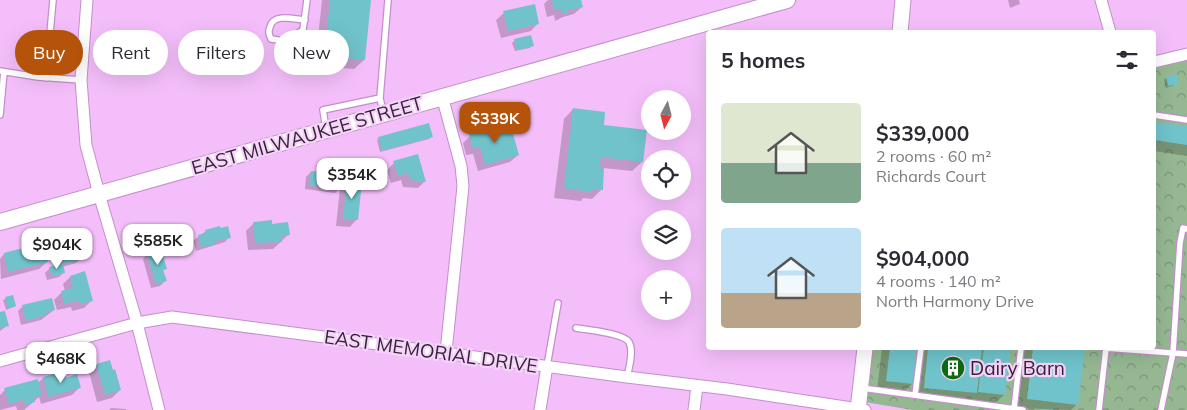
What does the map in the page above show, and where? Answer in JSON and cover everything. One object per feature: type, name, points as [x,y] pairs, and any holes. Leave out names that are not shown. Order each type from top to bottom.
[{"type":"main road","name":"EAST MILWAUKEE STREET","points":[[0,222],[326,129],[381,105],[442,96],[767,3],[787,0]]},
{"type":"street","points":[[87,0],[81,80],[86,144],[137,323],[159,410]]},
{"type":"street","points":[[900,30],[903,0]]},
{"type":"street","points":[[1101,0],[1109,30]]},
{"type":"street","points":[[1156,62],[1187,54]]},
{"type":"street","points":[[442,96],[461,166],[463,186],[446,352]]},
{"type":"street","name":"EAST MEMORIAL DRIVE","points":[[0,361],[137,323],[164,318],[184,318],[727,389],[860,410]]},
{"type":"street","points":[[860,410],[865,350]]},
{"type":"street","points":[[540,410],[547,366]]},
{"type":"street","points":[[694,410],[697,386]]},
{"type":"lane","points":[[46,78],[54,0]]},
{"type":"lane","points":[[305,20],[274,19],[270,24],[268,34],[271,39],[285,41],[302,30],[305,20],[307,0]]},
{"type":"lane","points":[[381,105],[388,0]]},
{"type":"lane","points":[[0,115],[2,72],[46,78],[81,80]]},
{"type":"lane","points":[[1156,115],[1187,120]]},
{"type":"lane","points":[[1161,410],[1173,354],[1180,242],[1183,228],[1187,229]]},
{"type":"lane","points":[[547,366],[558,303]]},
{"type":"lane","points":[[576,328],[623,337],[629,343],[630,352],[627,377]]},
{"type":"lane","points":[[915,395],[921,350]]},
{"type":"lane","points":[[1014,409],[1022,350]]},
{"type":"lane","points":[[1099,410],[1105,350]]},
{"type":"lane","points":[[1128,350],[1187,354]]},
{"type":"lane","points":[[861,388],[1023,410]]},
{"type":"green space","points":[[1187,57],[1187,410],[912,410],[865,402],[872,350],[1156,350],[1156,66]]},
{"type":"building","points":[[330,0],[371,0],[365,60],[349,58],[349,30],[327,30]]},
{"type":"building","points":[[552,0],[581,0],[583,7],[568,10],[568,13],[563,14],[561,9],[554,10]]},
{"type":"building","points":[[535,4],[539,24],[508,31],[503,11]]},
{"type":"building","points":[[531,35],[534,46],[517,50],[514,39]]},
{"type":"building","points":[[1177,74],[1179,84],[1168,86],[1166,77]]},
{"type":"building","points":[[573,108],[605,112],[604,125],[641,129],[641,140],[646,140],[644,150],[641,150],[641,162],[601,157],[600,167],[604,167],[603,190],[592,189],[592,192],[564,188]]},
{"type":"building","points":[[1156,122],[1187,126],[1187,145],[1156,140]]},
{"type":"building","points":[[429,123],[433,137],[382,151],[378,137]]},
{"type":"building","points":[[510,123],[519,155],[485,165],[480,147],[473,149],[469,134]]},
{"type":"building","points":[[418,154],[426,182],[410,180],[408,173],[398,176],[393,161]]},
{"type":"building","points":[[311,171],[329,173],[329,176],[343,177],[341,189],[309,185]]},
{"type":"building","points":[[347,180],[362,182],[358,220],[343,219]]},
{"type":"building","points":[[272,220],[272,224],[288,222],[290,235],[281,236],[282,242],[255,243],[253,222]]},
{"type":"building","points":[[220,226],[221,228],[228,226],[231,238],[215,241],[216,244],[201,247],[198,235],[206,233],[205,230]]},
{"type":"building","points":[[74,233],[82,259],[65,264],[58,238]]},
{"type":"building","points":[[27,247],[29,253],[45,249],[48,262],[8,272],[4,253]]},
{"type":"building","points":[[161,249],[167,269],[163,270],[167,281],[156,284],[147,253]]},
{"type":"building","points":[[63,263],[65,273],[52,276],[49,267]]},
{"type":"building","points":[[85,271],[93,301],[79,304],[78,300],[64,304],[61,291],[73,288],[70,276]]},
{"type":"building","points":[[13,295],[16,306],[8,309],[5,297]]},
{"type":"building","points":[[52,298],[55,310],[46,312],[47,315],[26,321],[22,305]]},
{"type":"building","points":[[5,311],[9,326],[0,328],[0,312]]},
{"type":"building","points":[[890,350],[917,350],[913,384],[886,381]]},
{"type":"building","name":"Dairy Barn","points":[[928,350],[982,350],[977,393],[924,388]]},
{"type":"building","points":[[984,350],[1011,350],[1005,395],[978,392]]},
{"type":"building","points":[[1033,350],[1085,350],[1078,405],[1027,399]]},
{"type":"building","points":[[110,360],[113,370],[115,369],[121,390],[105,395],[96,364]]},
{"type":"building","points":[[64,371],[66,378],[77,374],[81,388],[48,397],[43,377]]},
{"type":"building","points":[[38,379],[42,395],[34,398],[35,402],[25,405],[24,400],[9,404],[4,388]]},
{"type":"place","name":"Dairy Barn","points":[[953,368]]}]
